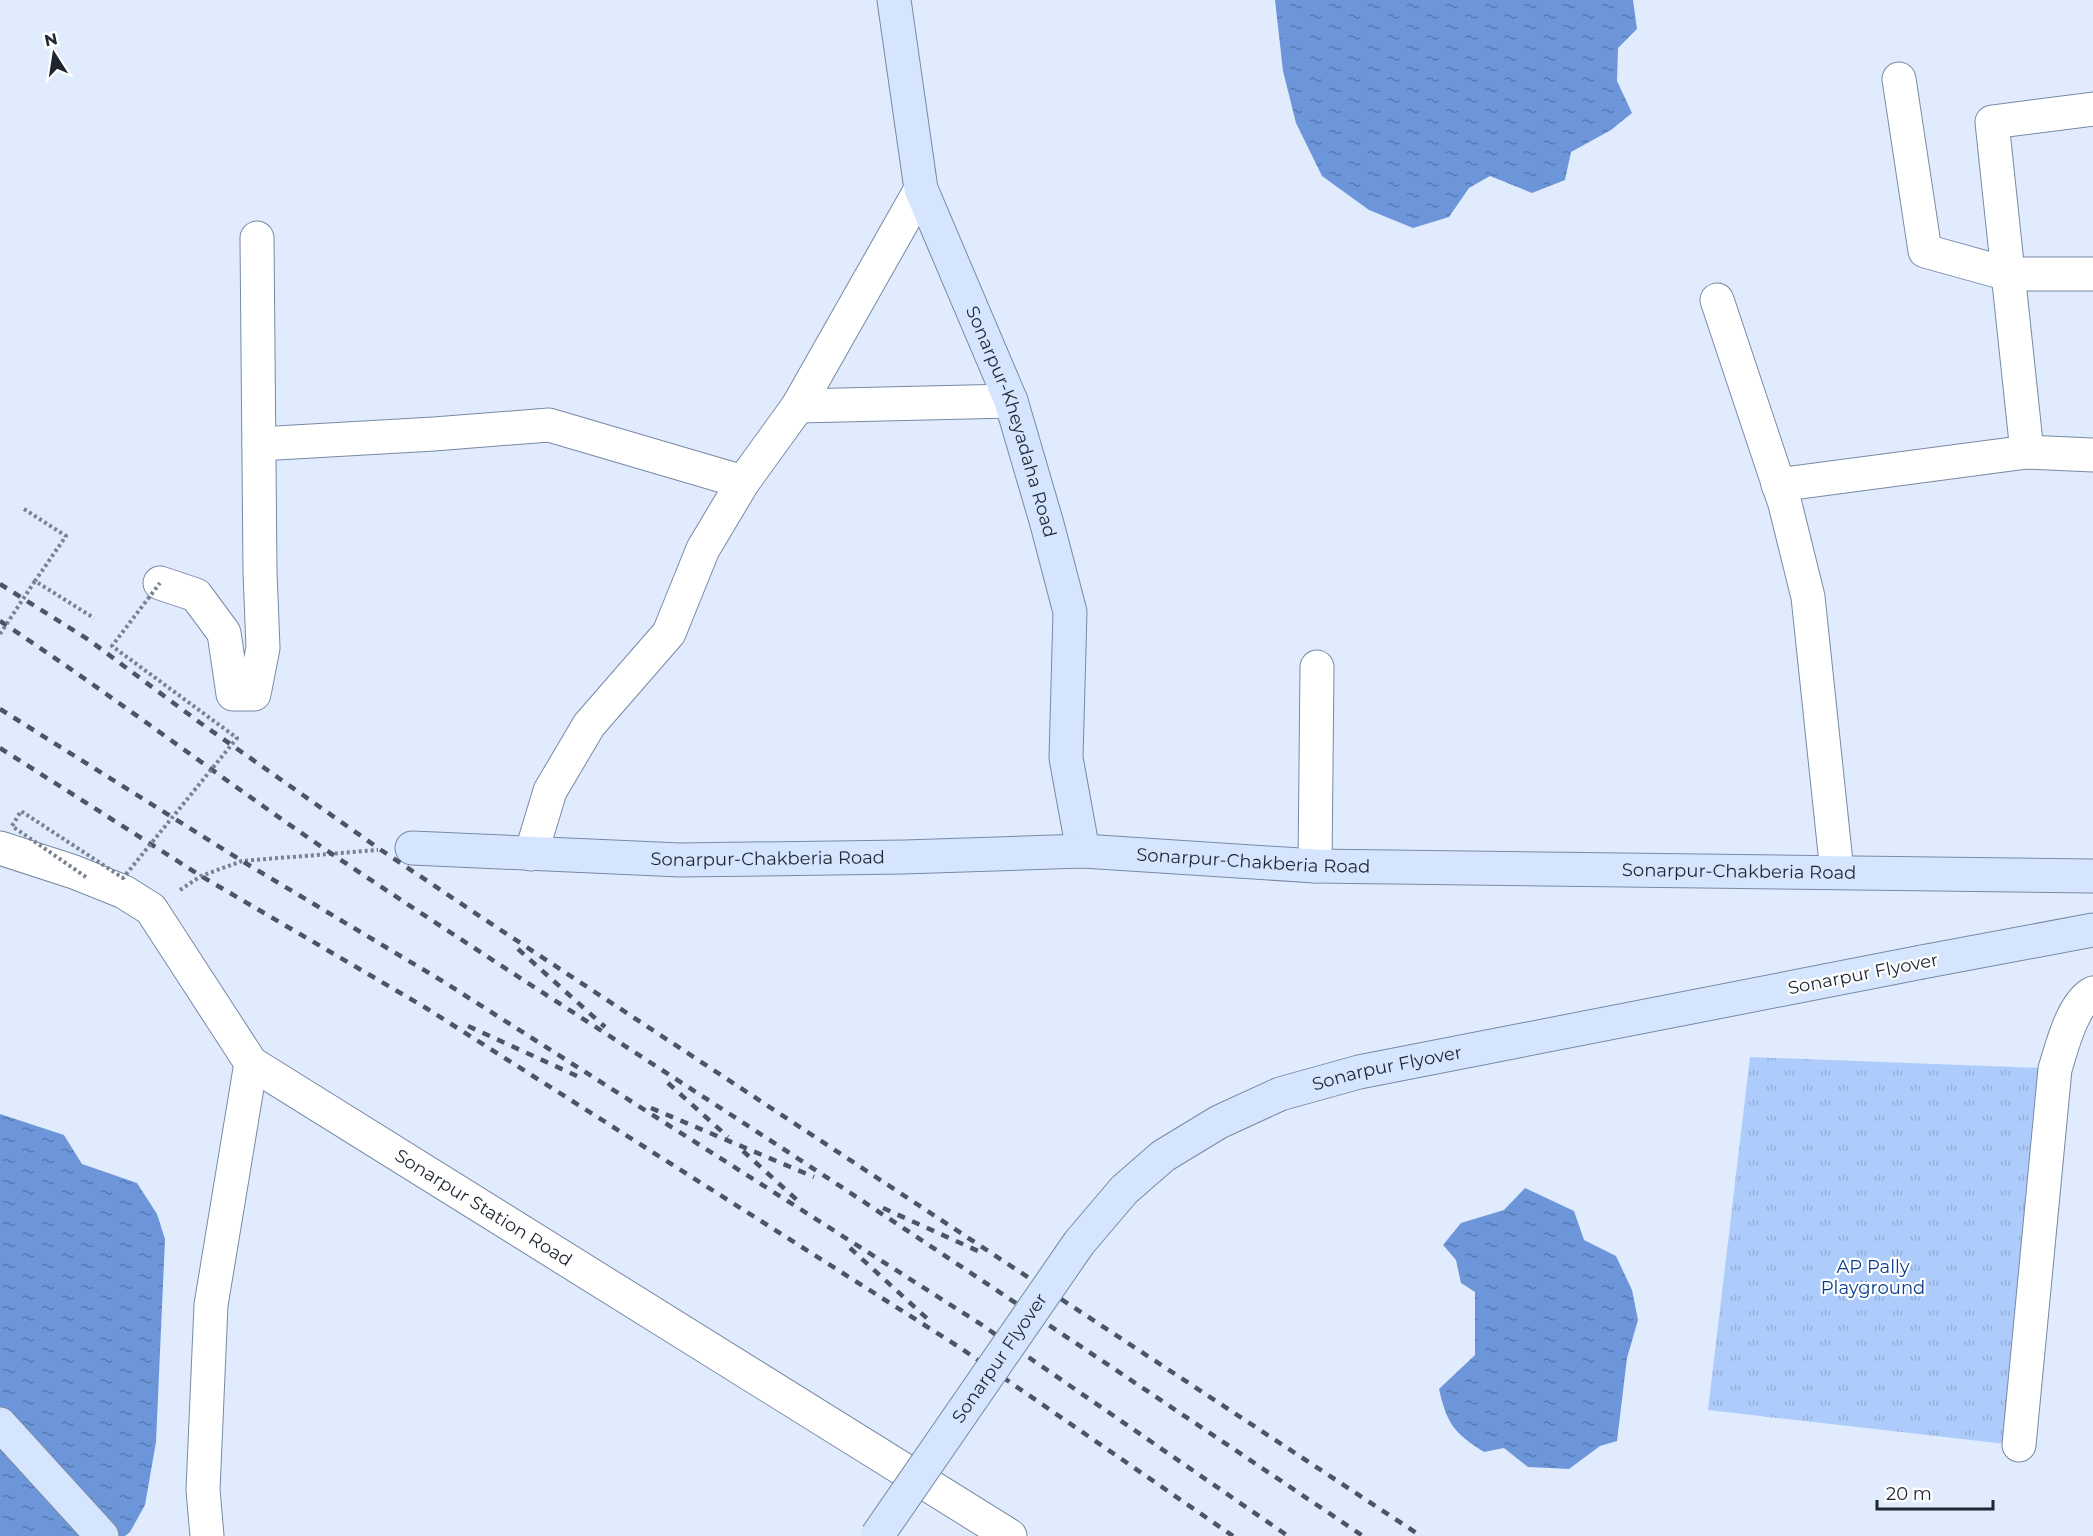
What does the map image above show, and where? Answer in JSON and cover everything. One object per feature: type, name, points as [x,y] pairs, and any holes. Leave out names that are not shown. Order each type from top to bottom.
[{"type":"main road","name":"Sonarpur-Kheyadaha Road","points":[[894,0],[921,189],[1011,401],[1070,612],[1066,758],[1083,851]]},
{"type":"main road","name":"Sonarpur-Chakberia Road","points":[[412,848],[681,860],[904,857],[1083,851],[1315,866],[2093,876]]},
{"type":"main road","name":"Sonarpur Flyover","points":[[877,1536],[1079,1243],[1124,1190],[1163,1156],[1219,1122],[1280,1094],[1359,1072],[2093,930]]},
{"type":"main road","points":[[0,1424],[102,1536]]},
{"type":"street","points":[[1899,79],[1925,251],[2008,274],[2093,274]]},
{"type":"street","points":[[2027,452],[1992,122],[2093,109]]},
{"type":"street","points":[[531,854],[550,791],[589,725],[669,633],[703,549],[743,482],[798,406],[921,189]]},
{"type":"street","points":[[160,583],[196,595],[224,633],[233,694],[254,694],[263,648],[257,238]]},
{"type":"street","points":[[1717,300],[1778,485],[1808,597],[1837,872]]},
{"type":"street","points":[[798,406],[1011,401]]},
{"type":"street","points":[[259,444],[434,434],[549,424],[743,482]]},
{"type":"street","points":[[1778,485],[2027,452],[2093,456]]},
{"type":"street","points":[[1315,866],[1317,667]]},
{"type":"street","name":"Sonarpur Station Road","points":[[0,848],[86,876],[124,892],[151,909],[251,1063],[1010,1536]]},
{"type":"street","points":[[2019,1445],[2055,1069],[2069,1026],[2085,998],[2093,993]]},
{"type":"street","points":[[207,1536],[202,1490],[211,1305],[251,1063]]},
{"type":"path","points":[[0,634],[66,536],[24,509]]},
{"type":"path","points":[[35,581],[94,618]]},
{"type":"path","points":[[86,876],[12,826],[21,811],[123,878],[237,738],[112,646],[160,583]]},
{"type":"path","points":[[151,909],[201,876],[242,861],[412,848]]},
{"type":"green space","name":"AP Pally Playground","points":[[1750,1057],[2043,1068],[2006,1444],[1708,1410]]},
{"type":"water","points":[[1275,0],[1633,0],[1637,29],[1618,48],[1617,81],[1632,113],[1611,130],[1571,152],[1565,180],[1532,193],[1490,176],[1469,188],[1449,217],[1413,228],[1369,210],[1322,176],[1296,123],[1283,71]]},
{"type":"water","points":[[0,1114],[64,1135],[82,1164],[137,1183],[157,1214],[165,1239],[156,1442],[145,1505],[130,1532],[125,1536],[0,1536]]},
{"type":"water","points":[[1525,1188],[1574,1211],[1584,1240],[1616,1256],[1632,1290],[1638,1320],[1627,1358],[1617,1441],[1600,1446],[1569,1469],[1528,1467],[1504,1448],[1484,1452],[1465,1439],[1453,1426],[1445,1411],[1439,1389],[1475,1355],[1475,1292],[1461,1283],[1456,1260],[1443,1245],[1461,1223],[1504,1210]]},
{"type":"railway","points":[[0,584],[89,640],[199,722],[381,850],[1421,1536]]},
{"type":"railway","points":[[0,621],[338,858],[849,1192],[1363,1536]]},
{"type":"railway","points":[[0,709],[242,861],[444,982],[979,1323],[1288,1536]]},
{"type":"railway","points":[[0,748],[201,876],[426,1008],[959,1347],[1233,1536]]},
{"type":"railway","points":[[518,949],[605,1027]]},
{"type":"railway","points":[[468,1026],[577,1076]]},
{"type":"railway","points":[[668,1083],[728,1137]]},
{"type":"railway","points":[[651,1108],[814,1177]]},
{"type":"railway","points":[[743,1151],[797,1200]]},
{"type":"railway","points":[[883,1208],[978,1251]]},
{"type":"railway","points":[[850,1248],[932,1323]]}]
